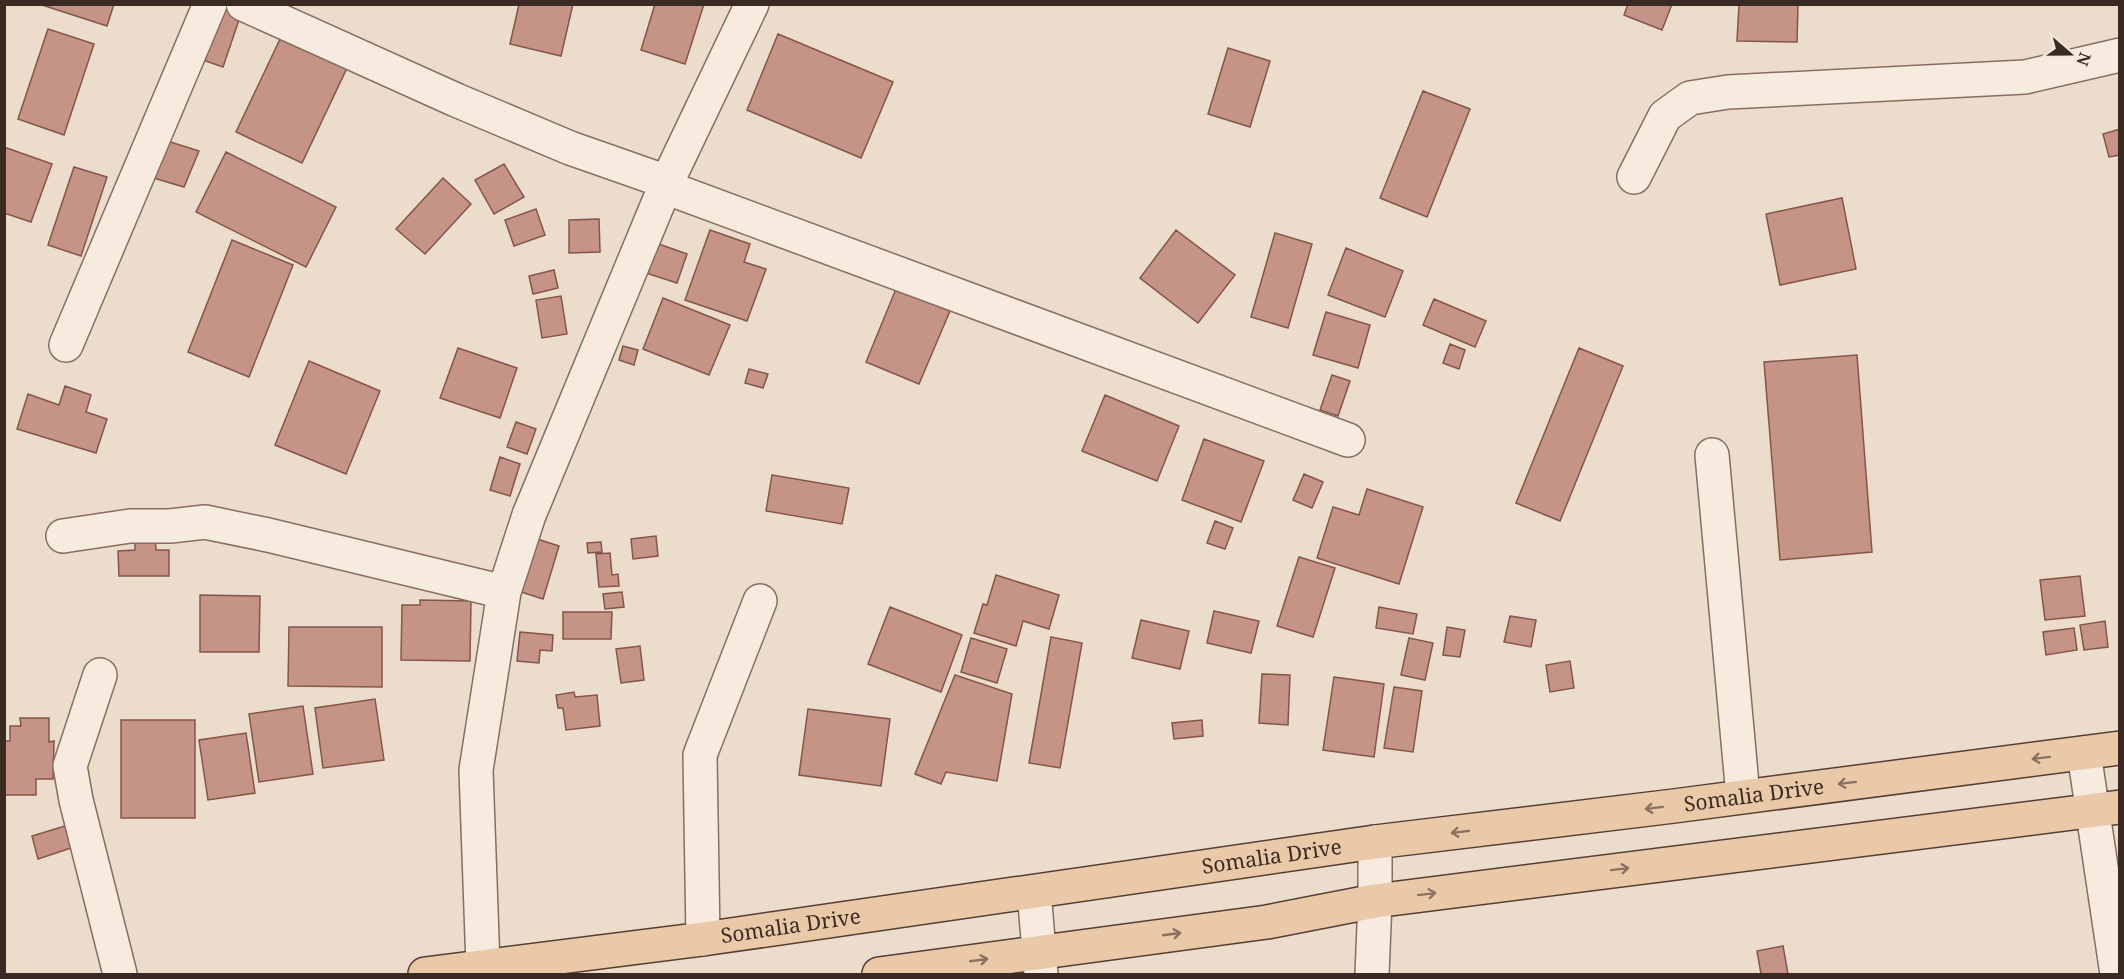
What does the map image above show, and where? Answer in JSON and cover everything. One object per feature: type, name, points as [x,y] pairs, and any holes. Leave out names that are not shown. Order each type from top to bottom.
[{"type":"main road","name":"Somalia Drive","points":[[425,975],[703,939],[1375,842],[2120,748]]},
{"type":"main road","points":[[879,975],[1040,963],[1375,901],[2107,810]]},
{"type":"street","points":[[66,345],[210,4]]},
{"type":"street","points":[[243,4],[456,100],[570,148],[1348,440]]},
{"type":"street","points":[[483,966],[476,770],[504,592],[529,515],[666,185],[752,4]]},
{"type":"street","points":[[1634,177],[1665,116],[1690,98],[1728,92],[2025,77],[2120,55]]},
{"type":"street","points":[[1712,455],[1743,796]]},
{"type":"street","points":[[63,536],[129,526],[170,526],[205,522],[504,592]]},
{"type":"street","points":[[703,939],[700,755],[760,601]]},
{"type":"street","points":[[100,675],[70,766],[76,800],[120,975]]},
{"type":"street","points":[[2084,753],[2107,810],[2117,975]]},
{"type":"street","points":[[1372,975],[1375,842]]},
{"type":"street","points":[[1034,892],[1040,963]]},
{"type":"building","points":[[39,4],[114,4],[107,26]]},
{"type":"building","points":[[519,4],[573,4],[561,56],[510,44]]},
{"type":"building","points":[[655,4],[704,4],[685,64],[641,50]]},
{"type":"building","points":[[1628,4],[1672,4],[1662,30],[1624,15]]},
{"type":"building","points":[[1739,4],[1798,4],[1797,42],[1737,41]]},
{"type":"building","points":[[217,7],[241,14],[223,67],[200,59]]},
{"type":"building","points":[[48,29],[94,44],[64,135],[18,119]]},
{"type":"building","points":[[778,34],[893,82],[861,158],[747,110]]},
{"type":"building","points":[[281,37],[347,68],[302,163],[236,132]]},
{"type":"building","points":[[1228,48],[1270,61],[1250,127],[1208,114]]},
{"type":"building","points":[[1423,91],[1470,109],[1427,217],[1380,198]]},
{"type":"building","points":[[2120,129],[2120,155],[2109,157],[2103,134]]},
{"type":"building","points":[[161,139],[199,151],[184,187],[150,177]]},
{"type":"building","points":[[4,147],[52,164],[31,222],[4,213]]},
{"type":"building","points":[[226,152],[336,207],[306,267],[196,212]]},
{"type":"building","points":[[504,164],[524,197],[494,214],[475,180]]},
{"type":"building","points":[[74,167],[107,177],[81,256],[48,245]]},
{"type":"building","points":[[443,178],[471,204],[425,254],[396,229]]},
{"type":"building","points":[[1842,198],[1856,269],[1780,285],[1766,214]]},
{"type":"building","points":[[536,209],[545,235],[514,246],[505,220]]},
{"type":"building","points":[[599,219],[600,252],[569,253],[569,220]]},
{"type":"building","points":[[710,230],[750,244],[744,262],[766,269],[747,321],[685,300]]},
{"type":"building","points":[[1176,230],[1235,275],[1198,323],[1140,278]]},
{"type":"building","points":[[1275,233],[1312,244],[1288,328],[1251,317]]},
{"type":"building","points":[[232,240],[293,265],[249,377],[188,352]]},
{"type":"building","points":[[656,243],[687,254],[677,283],[646,273]]},
{"type":"building","points":[[1346,248],[1403,271],[1385,317],[1328,295]]},
{"type":"building","points":[[554,270],[558,288],[533,294],[529,276]]},
{"type":"building","points":[[896,289],[950,311],[919,384],[866,362]]},
{"type":"building","points":[[561,296],[567,334],[542,338],[536,300]]},
{"type":"building","points":[[663,298],[730,325],[709,375],[643,349]]},
{"type":"building","points":[[1434,299],[1486,321],[1475,347],[1423,325]]},
{"type":"building","points":[[1326,312],[1370,325],[1358,368],[1313,355]]},
{"type":"building","points":[[1450,344],[1465,350],[1459,369],[1443,363]]},
{"type":"building","points":[[623,346],[638,350],[634,365],[619,360]]},
{"type":"building","points":[[458,348],[517,368],[500,418],[440,398]]},
{"type":"building","points":[[1579,348],[1623,366],[1560,521],[1516,503]]},
{"type":"building","points":[[1857,355],[1872,552],[1780,560],[1764,362]]},
{"type":"building","points":[[309,361],[380,391],[346,474],[275,445]]},
{"type":"building","points":[[749,369],[768,374],[763,388],[745,383]]},
{"type":"building","points":[[1332,375],[1350,381],[1338,416],[1320,410]]},
{"type":"building","points":[[65,386],[91,395],[86,412],[107,419],[96,453],[17,429],[28,394],[59,405]]},
{"type":"building","points":[[1105,395],[1179,426],[1157,481],[1082,451]]},
{"type":"building","points":[[516,422],[536,429],[527,454],[507,447]]},
{"type":"building","points":[[1204,439],[1264,461],[1241,522],[1182,500]]},
{"type":"building","points":[[500,457],[520,464],[510,496],[490,490]]},
{"type":"building","points":[[1304,474],[1323,482],[1312,508],[1293,500]]},
{"type":"building","points":[[772,475],[849,488],[842,524],[766,511]]},
{"type":"building","points":[[1367,489],[1423,507],[1399,584],[1317,558],[1333,507],[1359,515]]},
{"type":"building","points":[[1215,521],[1233,528],[1225,549],[1207,543]]},
{"type":"building","points":[[135,534],[155,534],[156,550],[169,550],[169,576],[119,576],[118,551],[135,550]]},
{"type":"building","points":[[656,536],[658,556],[633,559],[631,539]]},
{"type":"building","points":[[531,537],[559,546],[543,599],[515,590]]},
{"type":"building","points":[[601,542],[602,552],[588,553],[587,543]]},
{"type":"building","points":[[610,553],[612,575],[618,574],[619,586],[599,587],[596,554]]},
{"type":"building","points":[[1299,557],[1335,568],[1313,637],[1277,626]]},
{"type":"building","points":[[996,575],[1059,595],[1049,629],[1023,621],[1016,646],[974,633],[983,604],[987,605]]},
{"type":"building","points":[[2080,576],[2085,616],[2045,620],[2040,580]]},
{"type":"building","points":[[622,592],[624,607],[605,609],[603,594]]},
{"type":"building","points":[[200,595],[260,596],[259,652],[200,652]]},
{"type":"building","points":[[420,600],[471,601],[470,661],[401,660],[402,605],[420,605]]},
{"type":"building","points":[[890,607],[962,635],[941,692],[868,664]]},
{"type":"building","points":[[1379,607],[1417,614],[1413,634],[1376,628]]},
{"type":"building","points":[[1214,611],[1259,621],[1251,653],[1207,643]]},
{"type":"building","points":[[563,612],[612,612],[611,639],[563,639]]},
{"type":"building","points":[[1510,616],[1536,620],[1531,647],[1504,642]]},
{"type":"building","points":[[1141,620],[1189,631],[1180,669],[1132,658]]},
{"type":"building","points":[[2105,621],[2108,647],[2084,650],[2080,625]]},
{"type":"building","points":[[289,627],[382,627],[382,687],[288,686]]},
{"type":"building","points":[[1447,627],[1465,630],[1460,657],[1443,655]]},
{"type":"building","points":[[2074,628],[2077,650],[2046,655],[2043,632]]},
{"type":"building","points":[[520,632],[553,635],[552,651],[540,650],[539,663],[517,661]]},
{"type":"building","points":[[1051,637],[1082,643],[1060,768],[1029,763]]},
{"type":"building","points":[[971,638],[1007,649],[997,683],[961,672]]},
{"type":"building","points":[[1409,638],[1433,643],[1425,680],[1401,675]]},
{"type":"building","points":[[640,646],[644,680],[621,683],[616,649]]},
{"type":"building","points":[[1570,661],[1574,688],[1550,692],[1546,665]]},
{"type":"building","points":[[1262,674],[1290,675],[1288,725],[1259,723]]},
{"type":"building","points":[[955,675],[1012,694],[997,781],[946,772],[941,784],[915,774]]},
{"type":"building","points":[[1334,677],[1384,684],[1374,757],[1323,750]]},
{"type":"building","points":[[1394,687],[1422,691],[1413,752],[1384,748]]},
{"type":"building","points":[[574,692],[575,697],[597,695],[600,726],[566,730],[563,708],[558,708],[556,695]]},
{"type":"building","points":[[375,699],[384,760],[323,768],[315,708]]},
{"type":"building","points":[[303,706],[313,774],[259,782],[249,714]]},
{"type":"building","points":[[808,709],[890,719],[881,786],[799,775]]},
{"type":"building","points":[[20,718],[49,718],[49,742],[54,741],[53,779],[36,779],[36,795],[4,795],[4,741],[10,741],[10,726],[21,726]]},
{"type":"building","points":[[121,720],[195,720],[195,818],[121,818]]},
{"type":"building","points":[[1202,720],[1203,736],[1174,739],[1172,723]]},
{"type":"building","points":[[246,733],[255,793],[208,800],[199,740]]},
{"type":"building","points":[[65,826],[71,848],[38,859],[32,836]]},
{"type":"building","points":[[1783,946],[1788,974],[1761,974],[1757,951]]}]
